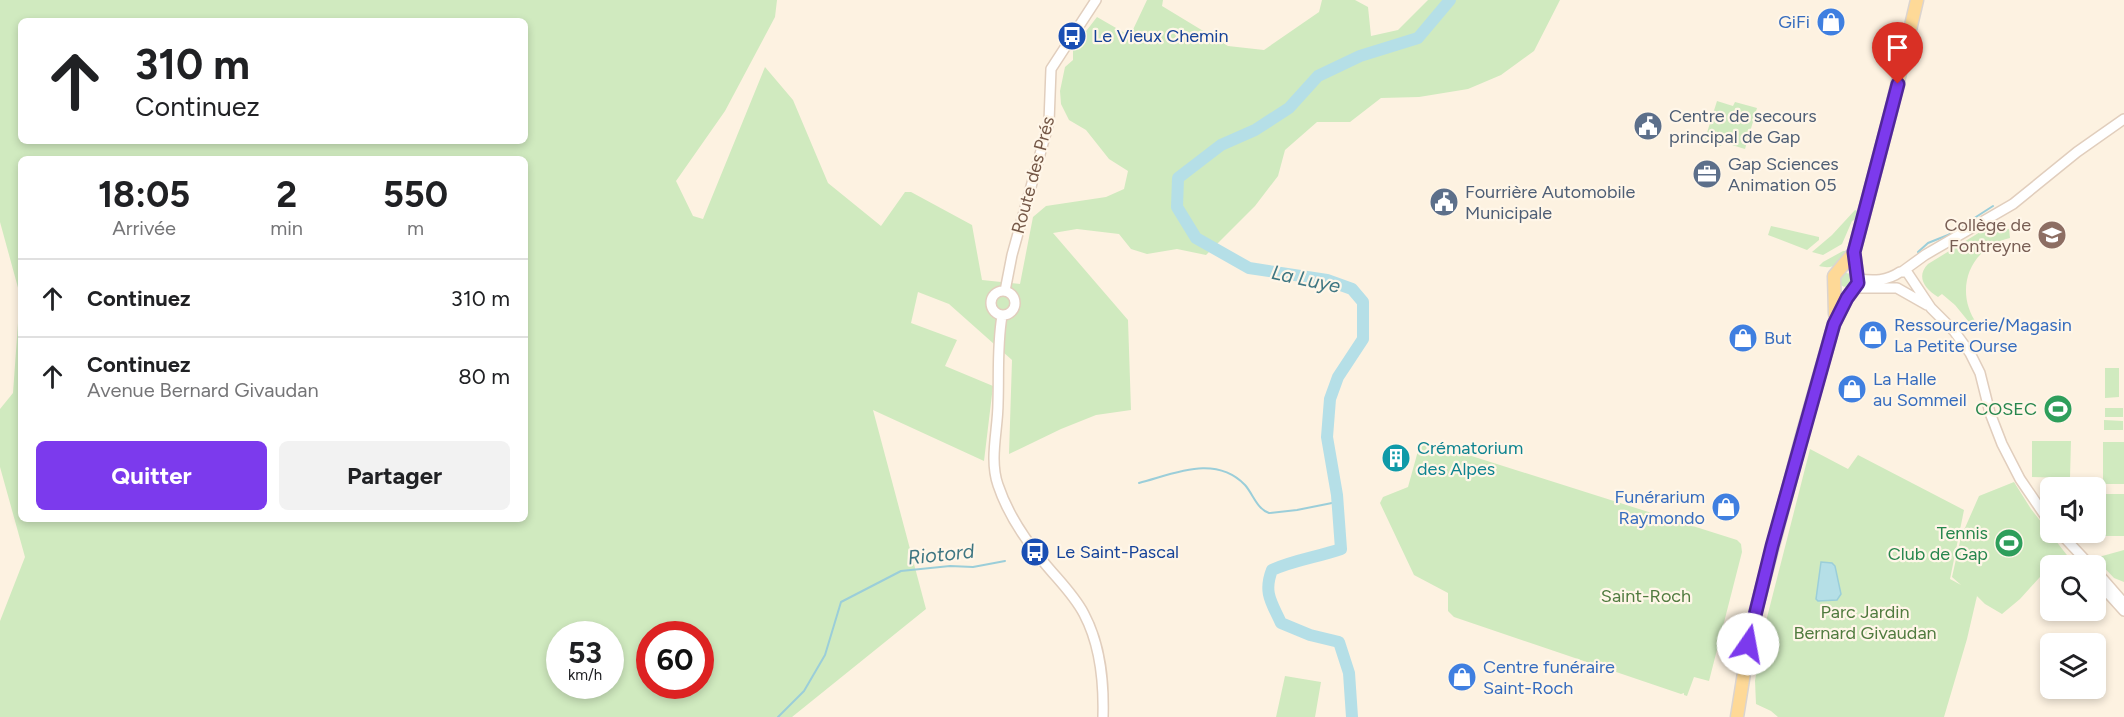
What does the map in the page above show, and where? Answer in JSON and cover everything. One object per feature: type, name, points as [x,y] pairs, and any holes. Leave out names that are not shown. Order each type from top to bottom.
[{"type":"main road","points":[[1737,717],[1751,629],[1768,559],[1834,324],[1855,283],[1854,252],[1917,0]]},
{"type":"main road","points":[[1834,324],[1836,288],[1834,276],[1854,252]]},
{"type":"main road","points":[[1842,268],[1847,268],[1855,283]]},
{"type":"main road","points":[[1836,288],[1842,292],[1855,283]]},
{"type":"main road","points":[[1744,675],[1748,717]]},
{"type":"street","name":"Route des Prés","points":[[1005,291],[1012,255],[1049,122],[1052,69],[1096,0]]},
{"type":"street","points":[[1931,308],[1900,289],[1894,282],[1905,276],[1925,255],[2013,204],[2077,152],[2124,119]]},
{"type":"street","points":[[1855,283],[1905,276]]},
{"type":"street","points":[[1855,283],[1900,289],[1910,287],[1905,276]]},
{"type":"street","points":[[1905,276],[1931,308],[1954,331],[1970,353],[1980,373],[1990,413],[2002,444],[2020,479],[2040,508]]},
{"type":"street","points":[[1005,291],[1012,295],[1016,306],[1011,313],[1002,316],[995,313],[991,303],[995,294],[1005,291]]},
{"type":"street","points":[[1002,316],[999,336],[998,415],[994,449],[996,477],[1007,506],[1029,543],[1085,615],[1095,642],[1102,673],[1103,717]]},
{"type":"street","points":[[2069,543],[2080,555]]},
{"type":"street","points":[[2106,582],[2124,603]]},
{"type":"street","points":[[2106,591],[2124,611]]},
{"type":"green space","points":[[0,0],[777,0],[775,17],[725,111],[676,181],[693,216],[703,219],[765,67],[793,100],[828,183],[881,226],[905,192],[911,192],[972,225],[982,280],[1020,284],[1033,217],[1046,206],[1106,197],[1124,189],[1128,171],[1109,159],[1086,130],[1069,120],[1061,104],[1060,91],[1065,67],[1073,60],[1073,48],[1097,17],[1130,36],[1147,0],[1163,0],[1162,6],[1228,46],[1264,50],[1319,12],[1322,0],[1355,0],[1368,7],[1371,36],[1398,30],[1428,0],[1560,0],[1534,51],[1501,75],[1468,89],[1419,97],[1381,98],[1350,122],[1317,122],[1285,150],[1278,176],[1255,206],[1206,255],[1177,249],[1147,254],[1131,249],[1119,234],[1077,229],[1053,233],[1128,320],[1131,410],[1096,415],[1009,454],[1012,360],[949,304],[918,292],[911,323],[957,340],[945,366],[993,386],[984,461],[873,410],[926,609],[792,717],[0,717],[0,621],[25,557],[0,467],[0,409],[13,393],[18,323],[18,522],[528,522],[528,156],[18,156],[18,288],[0,222]]},
{"type":"green space","points":[[1717,101],[1733,106],[1735,102],[1757,108],[1745,149],[1722,142],[1721,146],[1704,142]]},
{"type":"green space","points":[[1855,210],[1861,212],[1858,218],[1852,221],[1842,244],[1823,255],[1812,252],[1832,235]]},
{"type":"green space","points":[[1771,226],[1819,237],[1819,240],[1807,250],[1768,235]]},
{"type":"green space","points":[[1985,229],[2009,229],[2010,238],[1985,250],[1976,260],[1970,272],[1966,284],[1966,297],[1977,324],[1973,327],[1955,305],[1942,294],[1938,297],[1929,290],[1922,278],[1928,264]]},
{"type":"green space","points":[[1843,251],[1849,251],[1833,266],[1819,266],[1823,262]]},
{"type":"green space","points":[[1843,273],[1849,273],[1853,280],[1849,287],[1843,287],[1839,283],[1839,277]]},
{"type":"green space","points":[[2105,368],[2119,368],[2119,397],[2105,398]]},
{"type":"green space","points":[[2105,408],[2123,408],[2123,417],[2105,417]]},
{"type":"green space","points":[[2104,420],[2123,421],[2123,430],[2104,430]]},
{"type":"green space","name":"Saint-Roch","points":[[1421,440],[1737,540],[1741,544],[1742,552],[1709,681],[1694,677],[1687,696],[1684,693],[1681,694],[1454,617],[1448,611],[1448,593],[1414,575],[1380,503],[1383,497],[1408,487]]},
{"type":"green space","points":[[2032,441],[2071,441],[2070,477],[2032,477]]},
{"type":"green space","points":[[2103,442],[2124,442],[2124,484],[2106,484],[2106,477],[2103,477]]},
{"type":"green space","name":"Parc Jardin Bernard Givaudan","points":[[1810,449],[1848,469],[1858,455],[1964,510],[1950,579],[1961,585],[1952,577],[1961,537],[1979,496],[2014,482],[2040,521],[2040,543],[2058,543],[2067,555],[2040,555],[2040,577],[2020,599],[2002,614],[1985,604],[1977,596],[1944,717],[1778,717],[1756,704],[1755,681],[1761,641]]},
{"type":"green space","points":[[2106,494],[2124,494],[2124,536],[2106,536]]},
{"type":"green space","points":[[2124,550],[2124,582],[2114,578],[2106,570],[2106,555]]},
{"type":"green space","points":[[1285,676],[1321,682],[1315,717],[1276,717]]},
{"type":"water","points":[[1821,562],[1832,563],[1835,566],[1841,594],[1837,600],[1818,601],[1816,599]]},
{"type":"waterway","name":"La Luye","points":[[1352,717],[1349,673],[1339,642],[1310,635],[1281,623],[1272,604],[1268,585],[1272,570],[1341,549],[1337,495],[1327,437],[1330,399],[1338,377],[1363,339],[1363,302],[1352,289],[1327,280],[1249,268],[1196,238],[1177,207],[1178,178],[1221,145],[1255,130],[1289,108],[1318,76],[1360,56],[1418,38],[1450,0]]},
{"type":"waterway","points":[[1918,252],[1928,243],[1948,235],[1993,206]]},
{"type":"waterway","points":[[1139,483],[1180,472],[1208,468],[1221,470],[1233,476],[1245,485],[1261,508],[1269,513],[1337,502]]},
{"type":"waterway","name":"Riotord","points":[[778,717],[804,691],[825,655],[841,602],[901,571],[950,566],[973,567],[1005,561]]},
{"type":"place","name":"GiFi","points":[[1831,22]]},
{"type":"place","name":"Le Vieux Chemin","points":[[1072,36]]},
{"type":"place","name":"Centre de secours principal de Gap","points":[[1648,126]]},
{"type":"place","name":"Gap Sciences Animation 05","points":[[1707,174]]},
{"type":"place","name":"Fourrière Automobile Municipale","points":[[1444,202]]},
{"type":"place","name":"Collège de Fontreyne","points":[[2052,235]]},
{"type":"place","name":"Ressourcerie/Magasin La Petite Ourse","points":[[1873,335]]},
{"type":"place","name":"But","points":[[1743,338]]},
{"type":"place","name":"La Halle au Sommeil","points":[[1852,389]]},
{"type":"place","name":"COSEC","points":[[2058,409]]},
{"type":"place","name":"Crématorium des Alpes","points":[[1396,458]]},
{"type":"place","name":"Funérarium Raymondo","points":[[1726,507]]},
{"type":"place","name":"Tennis Club de Gap","points":[[2009,543]]},
{"type":"place","name":"Le Saint-Pascal","points":[[1035,552]]},
{"type":"place","name":"Centre funéraire Saint-Roch","points":[[1462,677]]},
{"type":"route","points":[[1748,644],[1772,546],[1834,324],[1850,292],[1856,288],[1858,283],[1854,252],[1898,84]]}]
